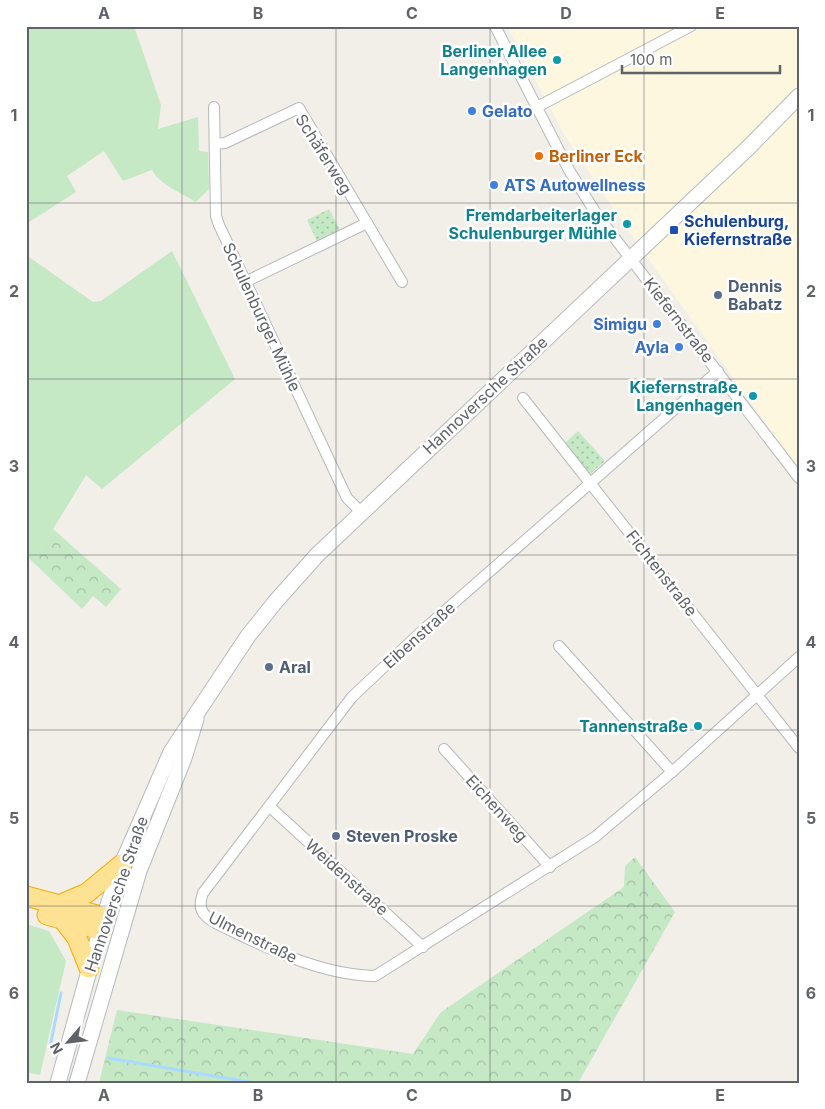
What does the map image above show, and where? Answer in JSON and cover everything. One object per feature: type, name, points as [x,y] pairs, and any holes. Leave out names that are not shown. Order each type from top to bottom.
[{"type":"highway","points":[[61,913],[122,864]]},
{"type":"highway","points":[[26,896],[61,913],[77,938],[89,968]]},
{"type":"highway","points":[[26,909],[61,913],[102,924]]},
{"type":"main road","name":"Hannoversche Straße","points":[[58,1083],[89,968],[122,864],[171,752],[236,653],[276,601],[317,555],[632,258],[799,96]]},
{"type":"main road","name":"Hannoversche Straße","points":[[77,1083],[139,871],[184,758],[197,715]]},
{"type":"main road","points":[[102,924],[121,929]]},
{"type":"street","name":"Kiefernstraße","points":[[495,26],[569,170],[597,214],[799,478]]},
{"type":"street","points":[[537,107],[691,26]]},
{"type":"street","name":"Schulenburger Mühle","points":[[214,107],[216,216],[245,282],[347,498],[361,512]]},
{"type":"street","name":"Schäferweg","points":[[215,144],[225,142],[299,108],[402,282]]},
{"type":"street","points":[[245,282],[367,223]]},
{"type":"street","name":"Eibenstraße","points":[[270,807],[352,697],[590,483],[718,371]]},
{"type":"street","name":"Fichtenstraße","points":[[524,398],[756,696],[799,748]]},
{"type":"street","points":[[559,646],[672,772]]},
{"type":"street","points":[[423,947],[595,837],[672,772],[799,657]]},
{"type":"street","name":"Eichenweg","points":[[444,749],[550,867]]},
{"type":"street","name":"Ulmenstraße","points":[[270,807],[203,893],[201,907],[208,919],[267,948],[305,962],[364,976],[375,976],[383,973],[423,947]]},
{"type":"street","name":"Weidenstraße","points":[[270,807],[423,947]]},
{"type":"shaded area","points":[[507,26],[799,26],[799,470],[625,226],[564,134]]},
{"type":"green space","points":[[26,26],[142,26],[135,29],[161,105],[158,129],[198,117],[199,151],[208,152],[209,189],[196,202],[160,180],[152,170],[123,181],[104,151],[67,176],[76,192],[26,224]]},
{"type":"green space","points":[[329,209],[340,230],[317,241],[307,220]]},
{"type":"green space","points":[[172,251],[235,379],[102,489],[86,475],[33,562],[26,556],[26,255],[93,302],[101,301]]},
{"type":"green space","points":[[578,431],[605,461],[590,474],[565,443]]},
{"type":"green space","points":[[53,529],[121,589],[106,607],[93,596],[82,609],[33,562]]},
{"type":"green space","points":[[168,772],[171,775],[120,910],[111,916],[126,871]]},
{"type":"green space","points":[[635,857],[675,912],[578,1083],[99,1083],[117,1010],[413,1054],[441,1012],[624,887],[625,866]]},
{"type":"green space","points":[[26,924],[49,931],[66,961],[40,1075],[26,1072]]},
{"type":"waterway","points":[[51,1042],[61,993]]},
{"type":"waterway","points":[[108,1058],[255,1083]]},
{"type":"place","name":"Berliner Allee Langenhagen","points":[[557,60]]},
{"type":"place","name":"Gelato","points":[[472,111]]},
{"type":"place","name":"Berliner Eck","points":[[539,156]]},
{"type":"place","name":"ATS Autowellness","points":[[494,185]]},
{"type":"place","name":"Fremdarbeiterlager Schulenburger Mühle","points":[[627,224]]},
{"type":"place","name":"Schulenburg, Kiefernstraße","points":[[674,230]]},
{"type":"place","name":"Dennis Babatz","points":[[718,295]]},
{"type":"place","name":"Simigu","points":[[657,324]]},
{"type":"place","name":"Ayla","points":[[679,347]]},
{"type":"place","name":"Kiefernstraße, Langenhagen","points":[[753,396]]},
{"type":"place","name":"Aral","points":[[269,667]]},
{"type":"place","name":"Tannenstraße","points":[[698,726]]},
{"type":"place","name":"Steven Proske","points":[[336,836]]}]
